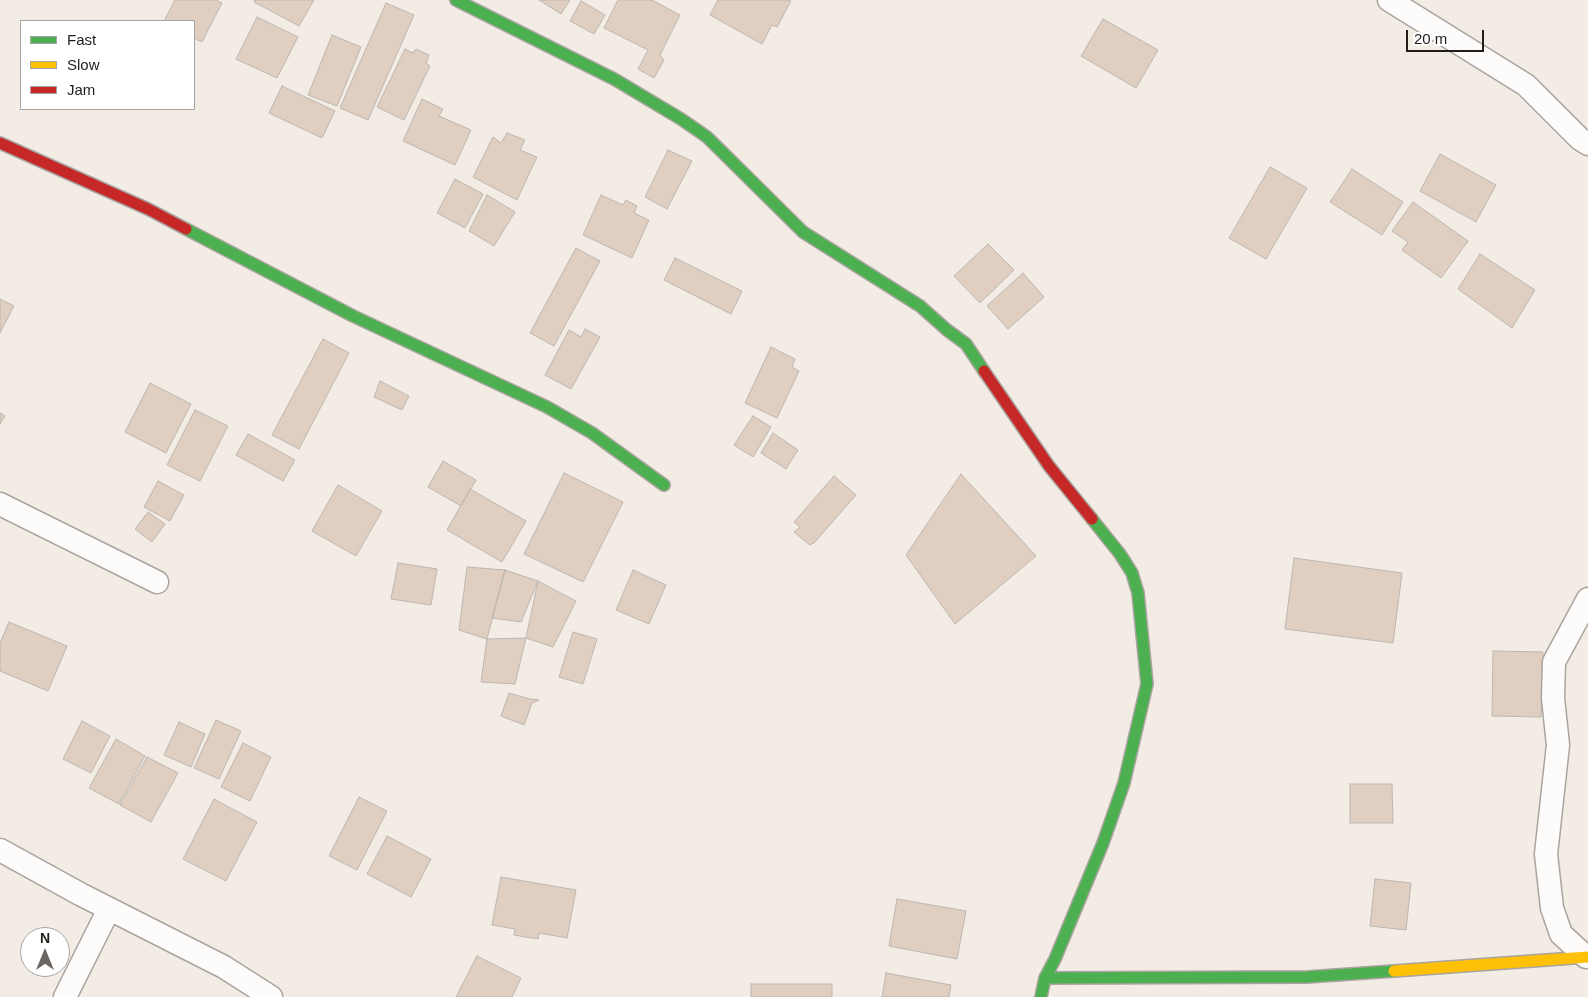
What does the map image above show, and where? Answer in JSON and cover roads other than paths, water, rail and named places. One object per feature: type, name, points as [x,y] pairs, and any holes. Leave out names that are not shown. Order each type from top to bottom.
[{"type":"street","points":[[456,0],[614,79],[681,119],[707,137],[803,232],[920,306],[966,344],[1049,466],[1120,554],[1132,573],[1138,593],[1147,684],[1121,792],[1103,843],[1055,959],[1045,978],[1041,997]]},
{"type":"street","points":[[1389,0],[1526,85],[1580,139],[1588,144]]},
{"type":"street","points":[[0,144],[148,209],[353,316],[459,367],[547,406],[592,433],[664,485]]},
{"type":"street","points":[[0,504],[157,582]]},
{"type":"street","points":[[1587,957],[1562,934],[1552,908],[1546,854],[1558,745],[1553,698],[1554,662],[1588,599]]},
{"type":"street","points":[[0,850],[109,909],[224,967],[271,997]]},
{"type":"street","points":[[65,997],[109,909]]},
{"type":"street","points":[[1045,978],[1307,976],[1587,957]]}]
